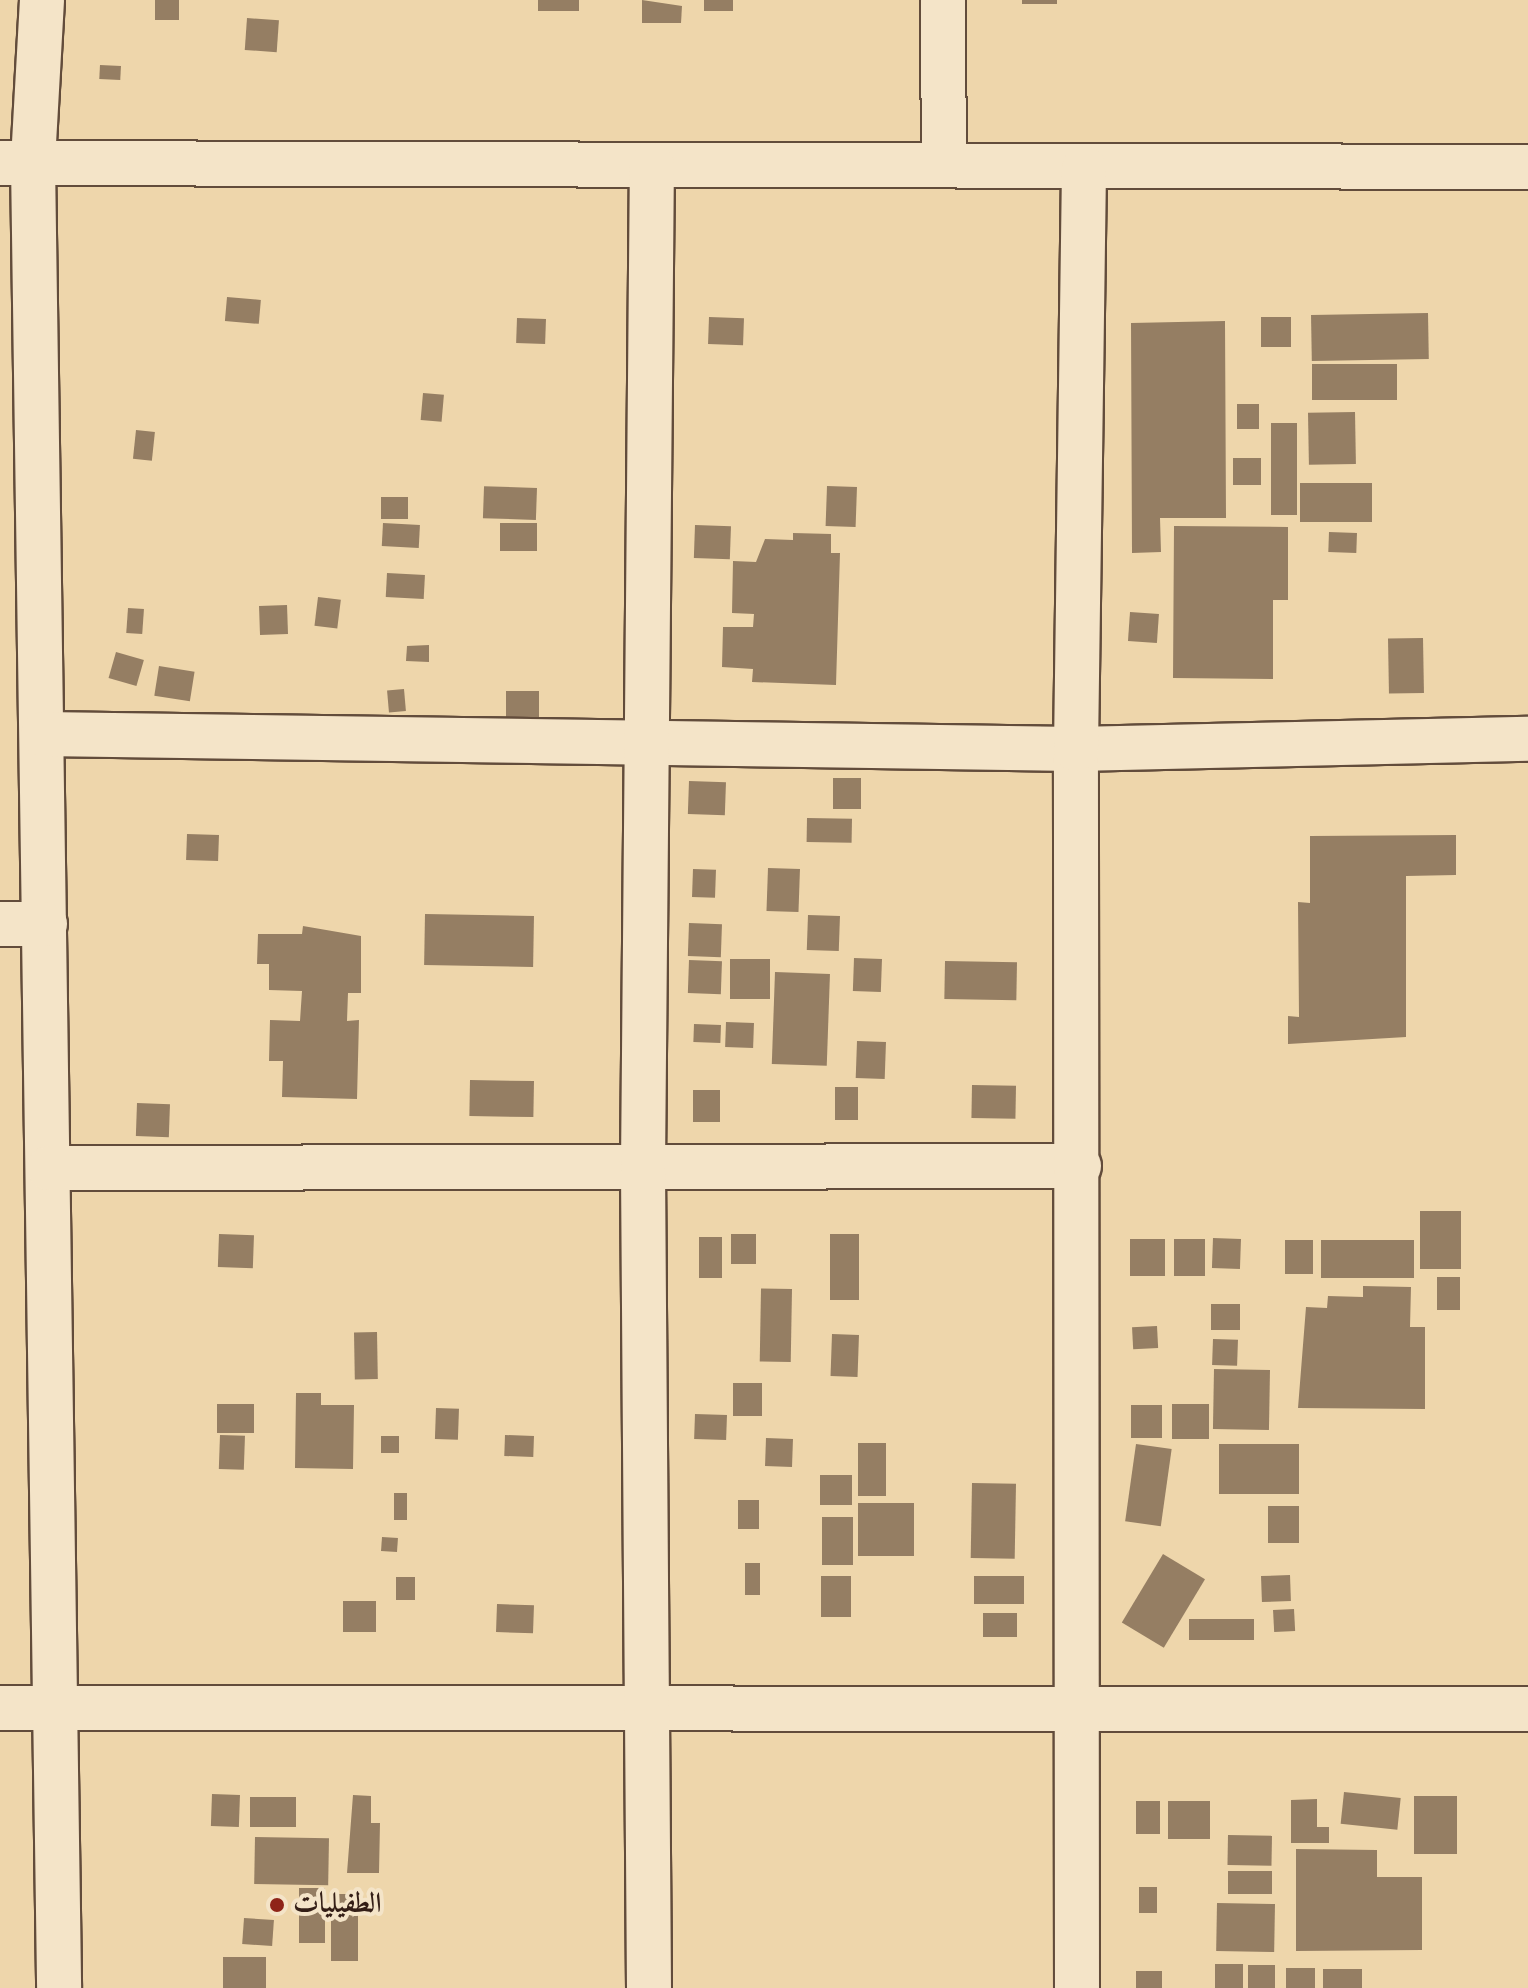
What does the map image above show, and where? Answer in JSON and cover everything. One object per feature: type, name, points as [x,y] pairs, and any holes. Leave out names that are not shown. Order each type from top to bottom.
[{"type":"street","points":[[42,0],[17,163],[43,734],[59,1988]]},
{"type":"street","points":[[943,0],[944,165]]},
{"type":"street","points":[[17,163],[1528,167]]},
{"type":"street","points":[[649,1988],[643,1709],[643,1167],[652,165]]},
{"type":"street","points":[[1077,1988],[1080,1709],[1076,749],[1084,168]]},
{"type":"street","points":[[43,734],[1076,749],[1528,739]]},
{"type":"street","points":[[0,924],[45,924]]},
{"type":"street","points":[[49,1168],[1079,1166]]},
{"type":"street","points":[[0,1708],[1528,1709]]},
{"type":"building","points":[[155,0],[179,0],[179,20],[155,20]]},
{"type":"building","points":[[538,0],[579,0],[579,11],[538,11]]},
{"type":"building","points":[[642,0],[682,6],[681,23],[642,23]]},
{"type":"building","points":[[704,0],[733,0],[733,11],[704,11]]},
{"type":"building","points":[[1022,0],[1057,0],[1057,4],[1022,4]]},
{"type":"building","points":[[247,18],[279,20],[277,52],[245,50]]},
{"type":"building","points":[[100,65],[121,66],[120,80],[99,79]]},
{"type":"building","points":[[227,297],[261,300],[259,324],[225,321]]},
{"type":"building","points":[[1428,313],[1429,359],[1312,361],[1311,315]]},
{"type":"building","points":[[709,317],[744,318],[743,345],[708,344]]},
{"type":"building","points":[[1261,317],[1291,317],[1291,347],[1261,347]]},
{"type":"building","points":[[517,318],[546,319],[545,344],[516,343]]},
{"type":"building","points":[[1225,321],[1226,518],[1160,518],[1161,552],[1132,553],[1131,323]]},
{"type":"building","points":[[1312,364],[1397,364],[1397,400],[1312,400]]},
{"type":"building","points":[[423,393],[444,395],[442,422],[421,420]]},
{"type":"building","points":[[1237,404],[1259,404],[1259,429],[1237,429]]},
{"type":"building","points":[[1355,412],[1356,464],[1309,465],[1308,413]]},
{"type":"building","points":[[1271,423],[1297,423],[1297,515],[1271,515]]},
{"type":"building","points":[[136,430],[155,432],[152,461],[133,459]]},
{"type":"building","points":[[1233,458],[1261,458],[1261,485],[1233,485]]},
{"type":"building","points":[[1300,483],[1372,483],[1372,522],[1300,522]]},
{"type":"building","points":[[484,486],[537,488],[536,520],[483,518]]},
{"type":"building","points":[[827,486],[857,487],[856,527],[826,526]]},
{"type":"building","points":[[381,497],[408,497],[408,519],[381,519]]},
{"type":"building","points":[[383,523],[420,525],[419,548],[382,546]]},
{"type":"building","points":[[500,523],[537,523],[537,551],[500,551]]},
{"type":"building","points":[[695,525],[731,526],[730,559],[694,558]]},
{"type":"building","points":[[1174,526],[1288,527],[1288,600],[1273,600],[1273,679],[1173,678]]},
{"type":"building","points":[[1329,532],[1357,533],[1356,553],[1328,552]]},
{"type":"building","points":[[793,533],[831,534],[831,553],[840,553],[836,685],[752,682],[753,669],[722,667],[723,627],[753,627],[754,614],[732,613],[733,561],[756,562],[765,539],[793,540]]},
{"type":"building","points":[[387,573],[425,575],[424,599],[386,597]]},
{"type":"building","points":[[318,597],[341,600],[337,629],[314,626]]},
{"type":"building","points":[[287,605],[288,634],[260,635],[259,606]]},
{"type":"building","points":[[128,608],[144,609],[142,634],[126,633]]},
{"type":"building","points":[[1130,612],[1159,614],[1157,643],[1128,641]]},
{"type":"building","points":[[1423,638],[1424,693],[1389,694],[1388,639]]},
{"type":"building","points":[[429,645],[429,662],[406,661],[407,646]]},
{"type":"building","points":[[116,652],[144,660],[136,686],[109,678]]},
{"type":"building","points":[[159,666],[195,672],[190,701],[154,696]]},
{"type":"building","points":[[404,689],[406,711],[389,712],[387,690]]},
{"type":"building","points":[[506,691],[539,691],[539,722],[506,722]]},
{"type":"building","points":[[833,778],[861,778],[861,809],[833,809]]},
{"type":"building","points":[[689,781],[726,782],[725,815],[688,814]]},
{"type":"building","points":[[807,818],[852,819],[852,843],[807,842]]},
{"type":"building","points":[[187,834],[219,835],[218,861],[186,860]]},
{"type":"building","points":[[1456,835],[1456,875],[1406,876],[1406,1037],[1288,1044],[1288,1016],[1299,1017],[1298,902],[1310,903],[1310,836]]},
{"type":"building","points":[[768,868],[800,869],[798,912],[766,911]]},
{"type":"building","points":[[693,869],[716,870],[715,898],[692,897]]},
{"type":"building","points":[[425,914],[534,916],[533,967],[424,965]]},
{"type":"building","points":[[808,915],[840,916],[839,951],[807,950]]},
{"type":"building","points":[[689,923],[722,924],[721,957],[688,956]]},
{"type":"building","points":[[303,926],[361,936],[361,993],[348,993],[347,1021],[359,1020],[357,1099],[282,1097],[283,1061],[269,1061],[270,1020],[300,1021],[302,991],[269,990],[269,964],[257,964],[258,934],[302,934]]},
{"type":"building","points":[[854,958],[882,959],[881,992],[853,991]]},
{"type":"building","points":[[730,959],[770,959],[770,999],[730,999]]},
{"type":"building","points":[[689,960],[722,961],[721,994],[688,993]]},
{"type":"building","points":[[945,961],[1017,962],[1016,1000],[944,999]]},
{"type":"building","points":[[775,972],[830,974],[827,1066],[772,1064]]},
{"type":"building","points":[[726,1022],[754,1023],[753,1048],[725,1047]]},
{"type":"building","points":[[694,1024],[721,1025],[720,1043],[693,1042]]},
{"type":"building","points":[[857,1041],[886,1042],[885,1079],[856,1078]]},
{"type":"building","points":[[470,1080],[534,1081],[533,1117],[469,1116]]},
{"type":"building","points":[[972,1085],[1016,1086],[1015,1119],[971,1118]]},
{"type":"building","points":[[835,1087],[858,1087],[858,1120],[835,1120]]},
{"type":"building","points":[[693,1090],[720,1090],[720,1122],[693,1122]]},
{"type":"building","points":[[137,1103],[170,1104],[169,1137],[136,1136]]},
{"type":"building","points":[[1420,1211],[1461,1211],[1461,1269],[1420,1269]]},
{"type":"building","points":[[219,1234],[254,1235],[253,1268],[218,1267]]},
{"type":"building","points":[[731,1234],[756,1234],[756,1264],[731,1264]]},
{"type":"building","points":[[830,1234],[859,1234],[859,1300],[830,1300]]},
{"type":"building","points":[[699,1237],[722,1237],[722,1278],[699,1278]]},
{"type":"building","points":[[1213,1238],[1241,1239],[1240,1269],[1212,1268]]},
{"type":"building","points":[[1130,1239],[1165,1239],[1165,1276],[1130,1276]]},
{"type":"building","points":[[1174,1239],[1205,1239],[1205,1276],[1174,1276]]},
{"type":"building","points":[[1285,1240],[1313,1240],[1313,1274],[1285,1274]]},
{"type":"building","points":[[1321,1240],[1414,1240],[1414,1278],[1321,1278]]},
{"type":"building","points":[[1437,1277],[1460,1277],[1460,1310],[1437,1310]]},
{"type":"building","points":[[1363,1286],[1411,1287],[1410,1327],[1425,1327],[1425,1409],[1298,1408],[1306,1307],[1327,1308],[1328,1296],[1363,1297]]},
{"type":"building","points":[[761,1288],[792,1289],[791,1362],[760,1361]]},
{"type":"building","points":[[1211,1304],[1240,1304],[1240,1330],[1211,1330]]},
{"type":"building","points":[[1157,1326],[1158,1348],[1133,1349],[1132,1327]]},
{"type":"building","points":[[354,1332],[377,1332],[378,1379],[355,1379]]},
{"type":"building","points":[[832,1334],[859,1335],[858,1377],[831,1376]]},
{"type":"building","points":[[1213,1339],[1238,1340],[1237,1366],[1212,1365]]},
{"type":"building","points":[[1214,1369],[1270,1370],[1269,1430],[1213,1429]]},
{"type":"building","points":[[733,1383],[762,1383],[762,1416],[733,1416]]},
{"type":"building","points":[[296,1393],[321,1393],[321,1405],[354,1405],[353,1469],[295,1468]]},
{"type":"building","points":[[217,1404],[254,1404],[254,1433],[217,1433]]},
{"type":"building","points":[[1172,1404],[1209,1404],[1209,1439],[1172,1439]]},
{"type":"building","points":[[1131,1405],[1162,1405],[1162,1438],[1131,1438]]},
{"type":"building","points":[[436,1408],[459,1409],[458,1440],[435,1439]]},
{"type":"building","points":[[695,1414],[727,1415],[726,1440],[694,1439]]},
{"type":"building","points":[[220,1435],[245,1436],[244,1470],[219,1469]]},
{"type":"building","points":[[505,1435],[534,1436],[533,1457],[504,1456]]},
{"type":"building","points":[[381,1436],[399,1436],[399,1453],[381,1453]]},
{"type":"building","points":[[766,1438],[793,1439],[792,1467],[765,1466]]},
{"type":"building","points":[[858,1443],[886,1443],[886,1496],[858,1496]]},
{"type":"building","points":[[1136,1444],[1172,1449],[1161,1526],[1125,1521]]},
{"type":"building","points":[[1219,1444],[1299,1444],[1299,1494],[1219,1494]]},
{"type":"building","points":[[820,1475],[852,1475],[852,1505],[820,1505]]},
{"type":"building","points":[[972,1483],[1016,1484],[1015,1559],[971,1558]]},
{"type":"building","points":[[394,1493],[407,1493],[407,1520],[394,1520]]},
{"type":"building","points":[[738,1500],[759,1500],[759,1529],[738,1529]]},
{"type":"building","points":[[858,1503],[914,1503],[914,1556],[858,1556]]},
{"type":"building","points":[[1268,1506],[1299,1506],[1299,1543],[1268,1543]]},
{"type":"building","points":[[822,1517],[853,1517],[853,1565],[822,1565]]},
{"type":"building","points":[[382,1537],[398,1538],[397,1552],[381,1551]]},
{"type":"building","points":[[1163,1554],[1205,1579],[1164,1648],[1122,1623]]},
{"type":"building","points":[[745,1563],[760,1563],[760,1595],[745,1595]]},
{"type":"building","points":[[1290,1575],[1291,1601],[1262,1602],[1261,1576]]},
{"type":"building","points":[[821,1576],[851,1576],[851,1617],[821,1617]]},
{"type":"building","points":[[974,1576],[1024,1576],[1024,1604],[974,1604]]},
{"type":"building","points":[[396,1577],[415,1577],[415,1600],[396,1600]]},
{"type":"building","points":[[343,1601],[376,1601],[376,1632],[343,1632]]},
{"type":"building","points":[[497,1604],[534,1605],[533,1633],[496,1632]]},
{"type":"building","points":[[1294,1609],[1295,1631],[1274,1632],[1273,1610]]},
{"type":"building","points":[[983,1613],[1017,1613],[1017,1637],[983,1637]]},
{"type":"building","points":[[1189,1619],[1254,1619],[1254,1640],[1189,1640]]},
{"type":"building","points":[[1344,1792],[1401,1798],[1397,1830],[1341,1824]]},
{"type":"building","points":[[212,1794],[240,1795],[239,1827],[211,1826]]},
{"type":"building","points":[[353,1795],[371,1796],[371,1823],[380,1823],[379,1873],[347,1873]]},
{"type":"building","points":[[1414,1796],[1457,1796],[1457,1854],[1414,1854]]},
{"type":"building","points":[[250,1797],[296,1797],[296,1827],[250,1827]]},
{"type":"building","points":[[1317,1799],[1317,1827],[1329,1827],[1329,1843],[1291,1843],[1291,1800]]},
{"type":"building","points":[[1136,1801],[1160,1801],[1160,1834],[1136,1834]]},
{"type":"building","points":[[1168,1801],[1210,1801],[1210,1839],[1168,1839]]},
{"type":"building","points":[[1228,1835],[1272,1836],[1271,1866],[1227,1865]]},
{"type":"building","points":[[255,1837],[329,1838],[328,1885],[254,1884]]},
{"type":"building","points":[[1296,1849],[1377,1850],[1377,1877],[1422,1877],[1422,1950],[1296,1951]]},
{"type":"building","points":[[1228,1871],[1272,1871],[1272,1894],[1228,1894]]},
{"type":"building","points":[[1139,1887],[1157,1887],[1157,1913],[1139,1913]]},
{"type":"building","points":[[299,1888],[325,1888],[325,1943],[299,1943]]},
{"type":"building","points":[[331,1894],[358,1894],[358,1961],[331,1961]]},
{"type":"building","points":[[1217,1903],[1275,1904],[1274,1952],[1216,1951]]},
{"type":"building","points":[[244,1918],[274,1920],[272,1946],[242,1944]]},
{"type":"building","points":[[223,1957],[266,1957],[266,1988],[223,1988]]},
{"type":"building","points":[[1215,1964],[1243,1964],[1243,1988],[1215,1988]]},
{"type":"building","points":[[1248,1965],[1275,1965],[1275,1988],[1248,1988]]},
{"type":"building","points":[[1286,1968],[1315,1968],[1315,1988],[1286,1988]]},
{"type":"building","points":[[1323,1969],[1362,1969],[1362,1988],[1323,1988]]},
{"type":"building","points":[[1136,1971],[1162,1971],[1162,1988],[1136,1988]]},
{"type":"place","name":"الطفيليات","points":[[277,1905]]}]
